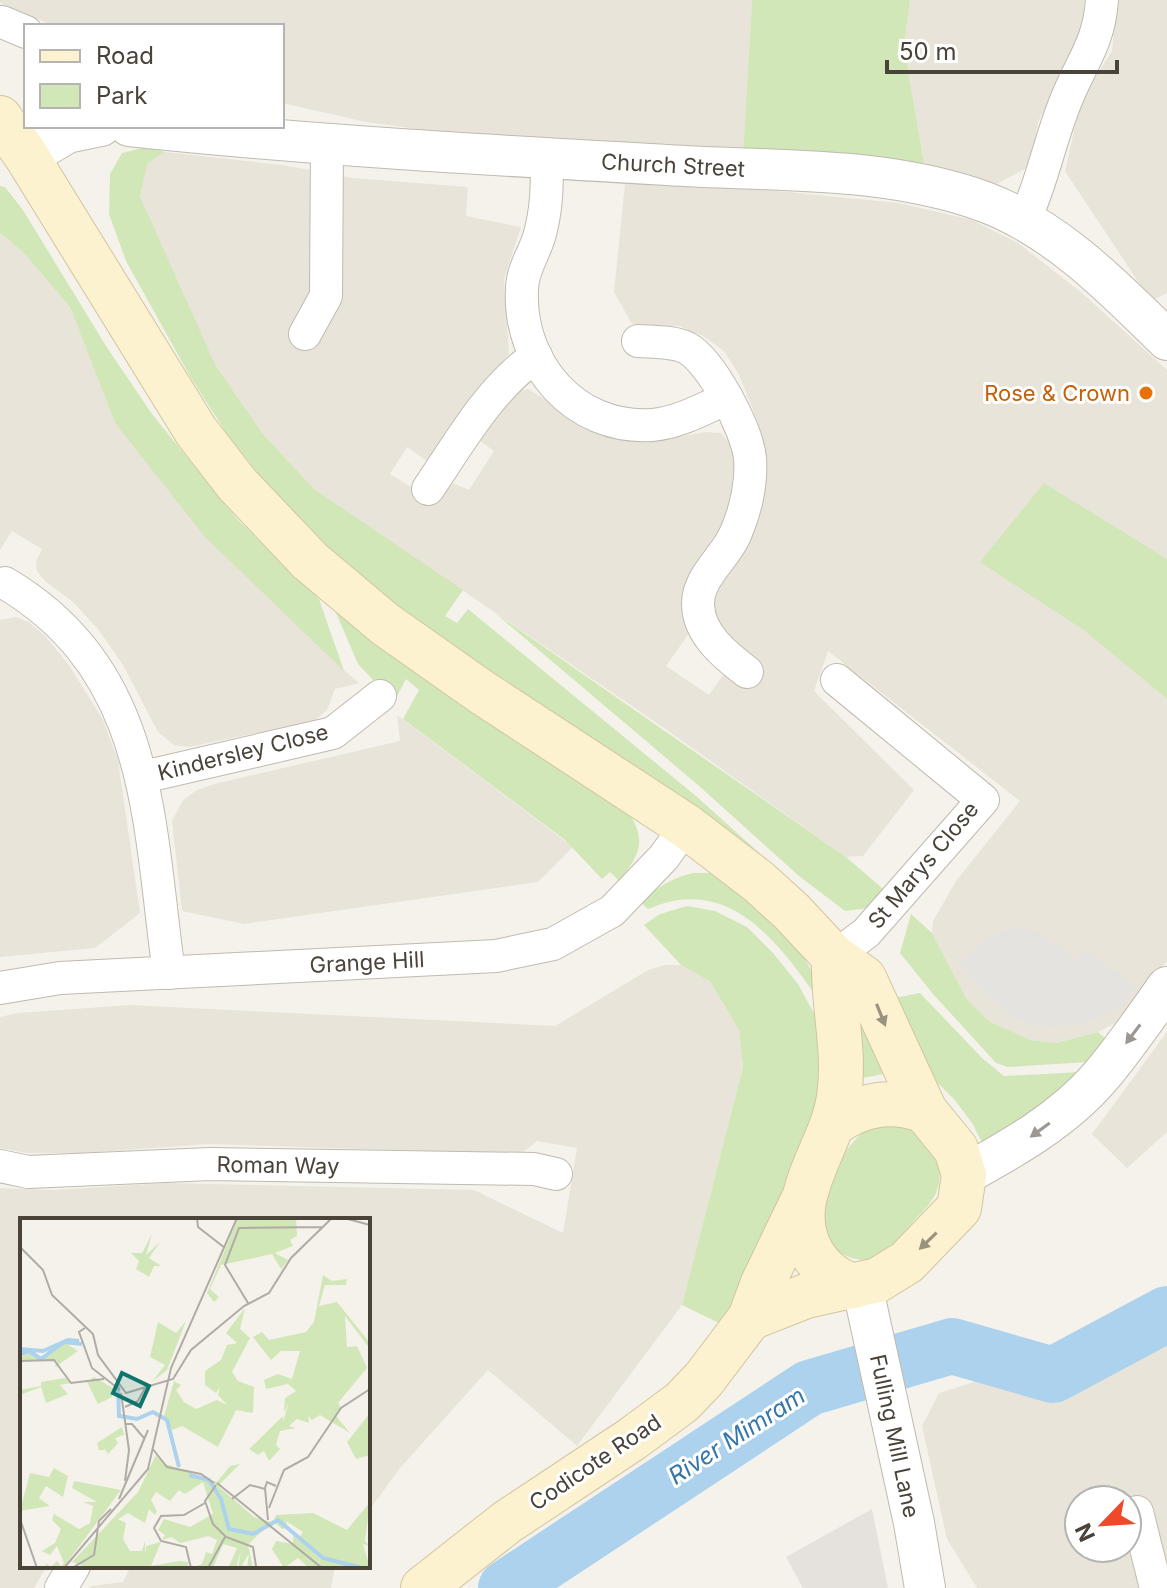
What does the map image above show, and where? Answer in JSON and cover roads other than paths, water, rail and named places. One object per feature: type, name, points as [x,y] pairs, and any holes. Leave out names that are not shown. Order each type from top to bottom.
[{"type":"main road","points":[[9,136],[215,458],[310,561],[385,624],[480,691],[686,826],[781,901],[834,957],[864,978],[925,1111],[956,1149],[964,1175],[959,1208],[892,1273],[858,1286],[806,1296],[750,1318]]},
{"type":"main road","points":[[834,957],[832,989],[837,1007],[841,1069],[839,1096],[833,1124],[802,1202],[803,1227],[807,1245],[818,1263],[840,1282],[858,1286]]},
{"type":"main road","points":[[833,1124],[851,1112],[885,1103],[904,1104],[925,1111]]},
{"type":"main road","name":"Codicote Road","points":[[423,1588],[507,1522],[682,1402],[704,1379],[750,1318],[763,1283],[802,1202]]},
{"type":"street","points":[[1024,221],[1035,198],[1066,99],[1092,48],[1099,27],[1102,0]]},
{"type":"street","points":[[9,136],[67,133],[91,128]]},
{"type":"street","name":"Church Street","points":[[161,128],[327,144],[841,173],[944,190],[987,203],[1024,221],[1081,259],[1162,325]]},
{"type":"street","points":[[305,334],[326,296],[327,144]]},
{"type":"street","points":[[547,158],[547,201],[539,238],[522,284],[525,335],[547,376],[570,400],[594,415],[622,424],[654,425],[675,420],[727,398]]},
{"type":"street","points":[[638,341],[686,347],[697,356],[727,398],[750,456],[749,483],[736,534],[704,581],[698,604],[704,629],[726,656],[747,672]]},
{"type":"street","points":[[428,489],[495,393],[513,372],[536,356]]},
{"type":"street","name":"Kindersley Close","points":[[5,583],[36,601],[68,632],[105,679],[125,722],[143,777],[169,973]]},
{"type":"street","name":"St Marys Close","points":[[834,957],[866,933],[983,800],[837,680]]},
{"type":"street","name":"Kindersley Close","points":[[143,777],[333,733],[380,696]]},
{"type":"street","name":"Grange Hill","points":[[0,988],[60,978],[496,956],[553,944],[612,911],[664,857],[686,826]]},
{"type":"street","points":[[964,1175],[1022,1143],[1073,1104],[1099,1079],[1167,987]]},
{"type":"street","name":"Roman Way","points":[[0,1166],[28,1172],[210,1164],[534,1169],[556,1174]]},
{"type":"street","name":"Fulling Mill Lane","points":[[858,1286],[875,1338],[925,1588]]},
{"type":"street","points":[[1143,1536],[1156,1588]]},
{"type":"street","points":[[61,1588],[73,1568]]},
{"type":"waterway","name":"River Mimram","points":[[506,1588],[809,1388],[952,1346],[1053,1375],[1167,1314]]},
{"type":"place","name":"Rose & Crown","points":[[1146,393]]}]
